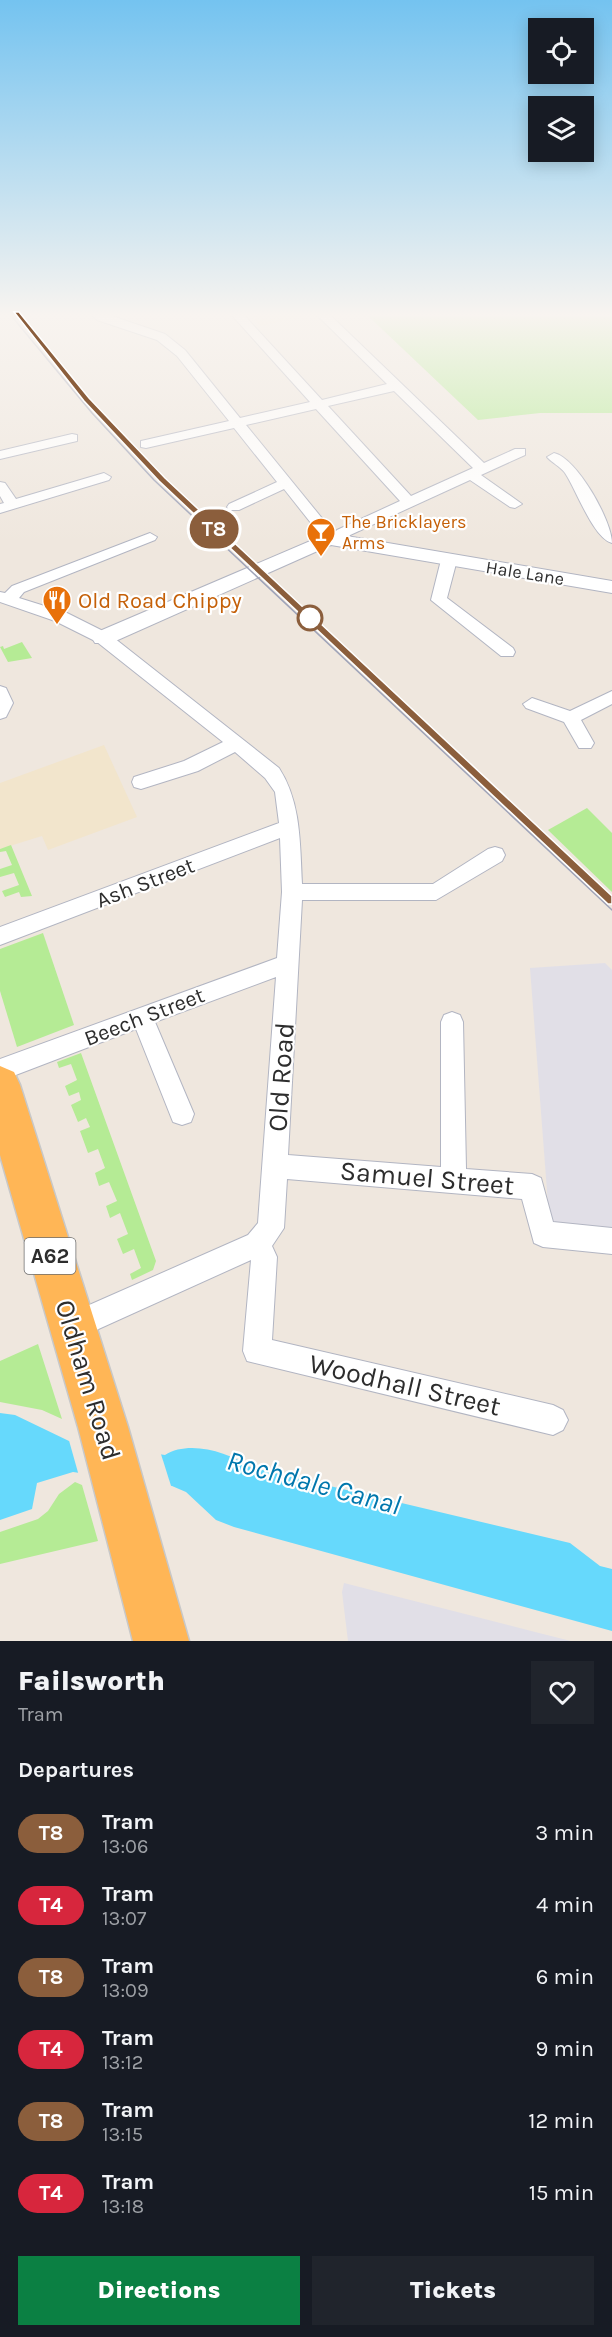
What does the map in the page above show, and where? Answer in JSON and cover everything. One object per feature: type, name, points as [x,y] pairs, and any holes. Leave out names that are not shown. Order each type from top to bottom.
[{"type":"highway","name":"Oldham Road","points":[[0,1085],[103,1427],[161,1641]]},
{"type":"street","points":[[211,390],[335,540]]},
{"type":"street","points":[[305,390],[410,502]]},
{"type":"street","points":[[147,444],[382,390]]},
{"type":"street","points":[[400,390],[476,472],[515,504]]},
{"type":"street","points":[[0,455],[72,438]]},
{"type":"street","points":[[103,638],[335,540],[342,533],[520,452]]},
{"type":"street","points":[[555,460],[569,468],[605,531],[612,538]]},
{"type":"street","points":[[0,486],[6,507],[104,477]]},
{"type":"street","points":[[234,507],[286,483]]},
{"type":"street","points":[[4,598],[18,589],[150,537]]},
{"type":"street","name":"Hale Lane","points":[[335,540],[612,587]]},
{"type":"street","points":[[449,560],[439,600],[507,652]]},
{"type":"street","name":"Old Road","points":[[4,598],[62,617],[103,638],[237,743],[272,773],[282,791],[290,830],[292,892],[288,968],[271,1228],[256,1244]]},
{"type":"street","points":[[0,692],[4,703],[0,713]]},
{"type":"street","points":[[571,718],[612,697]]},
{"type":"street","points":[[532,705],[571,718],[585,743]]},
{"type":"street","points":[[141,782],[190,766],[237,743]]},
{"type":"street","name":"Ash Street","points":[[0,936],[235,846],[281,830],[290,830]]},
{"type":"street","points":[[292,892],[436,892],[495,855]]},
{"type":"street","name":"Beech Street","points":[[0,1070],[276,968],[288,968]]},
{"type":"street","points":[[142,1017],[182,1114]]},
{"type":"street","points":[[452,1022],[454,1180]]},
{"type":"street","name":"Samuel Street","points":[[276,1166],[532,1187],[543,1234],[612,1241]]},
{"type":"street","points":[[72,1327],[256,1244]]},
{"type":"street","name":"Woodhall Street","points":[[256,1244],[264,1257],[257,1351],[553,1420]]},
{"type":"shaded area","points":[[104,745],[137,817],[48,850],[42,836],[0,849],[0,783]]},
{"type":"shaded area","points":[[605,963],[612,970],[612,1236],[550,1230],[530,968]]},
{"type":"shaded area","points":[[344,1583],[571,1641],[348,1641],[342,1592]]},
{"type":"green space","points":[[446,390],[612,390],[612,413],[540,413],[478,420]]},
{"type":"green space","points":[[22,642],[32,658],[8,662],[0,647],[3,646],[4,649]]},
{"type":"green space","points":[[587,808],[612,833],[612,892],[548,830]]},
{"type":"green space","points":[[11,845],[32,896],[21,897],[19,892],[5,897],[2,891],[19,885],[14,873],[0,877],[0,869],[12,865],[6,851],[0,852],[0,849]]},
{"type":"green space","points":[[43,933],[74,1025],[17,1047],[0,991],[0,949]]},
{"type":"green space","points":[[81,1053],[156,1261],[153,1270],[132,1280],[130,1274],[141,1268],[134,1249],[123,1254],[117,1239],[128,1234],[120,1213],[110,1218],[106,1206],[117,1201],[109,1182],[99,1186],[95,1173],[105,1168],[98,1149],[88,1153],[80,1131],[90,1127],[86,1118],[78,1122],[71,1105],[81,1100],[79,1092],[69,1096],[65,1086],[77,1080],[71,1064],[59,1068],[57,1062]]},
{"type":"green space","points":[[38,1344],[62,1419],[42,1410],[0,1402],[0,1361]]},
{"type":"green space","points":[[75,1482],[82,1485],[98,1541],[0,1564],[0,1532],[38,1519],[48,1511],[59,1494]]},
{"type":"water","points":[[0,1413],[15,1415],[69,1441],[165,1455],[185,1448],[208,1450],[231,1457],[250,1467],[570,1543],[600,1566],[612,1569],[612,1631],[234,1527],[216,1520],[186,1492],[172,1486],[73,1472],[37,1483],[32,1509],[0,1520]]},
{"type":"pier","points":[[68,1437],[160,1451],[172,1489],[79,1476]]},
{"type":"tram line","points":[[73,390],[154,480],[612,910]]},
{"type":"tram line","name":"T8","points":[[79,390],[162,479],[612,900]]},
{"type":"place","name":"The Bricklayers Arms","points":[[321,558]]},
{"type":"place","name":"Old Road Chippy","points":[[57,626]]},
{"type":"water label","name":"Rochdale Canal","points":[[314,1482]]}]
